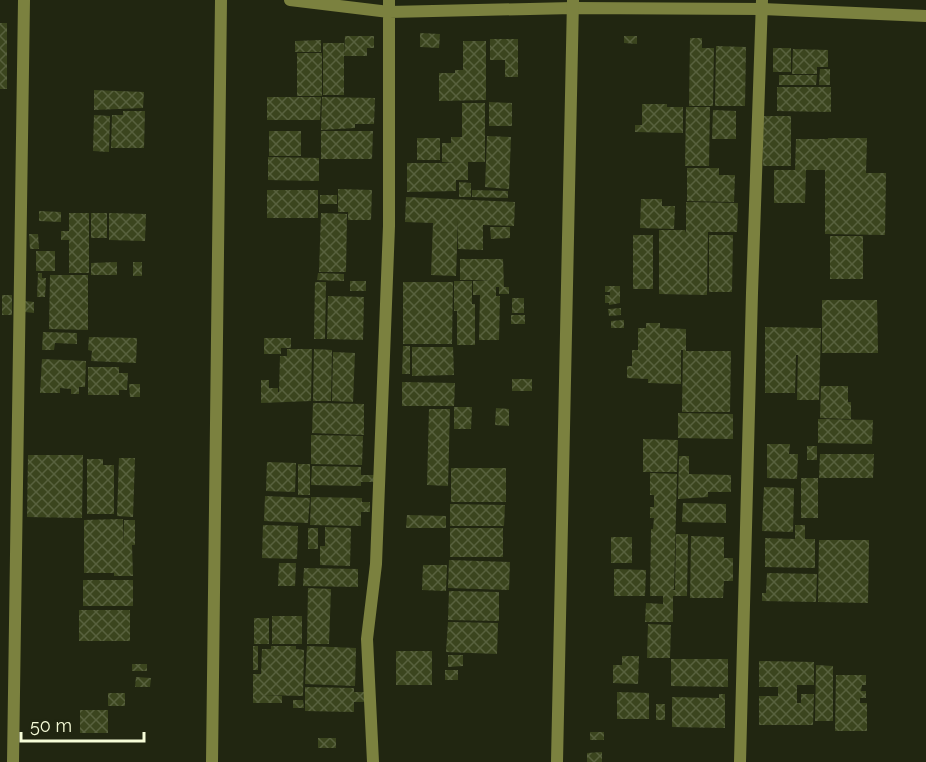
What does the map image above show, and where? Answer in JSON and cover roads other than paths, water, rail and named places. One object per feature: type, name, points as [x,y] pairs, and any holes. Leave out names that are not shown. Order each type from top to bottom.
[{"type":"street","points":[[13,762],[24,0]]},
{"type":"street","points":[[212,762],[221,0]]},
{"type":"street","points":[[290,0],[389,6],[762,5],[926,16]]},
{"type":"street","points":[[557,762],[573,4]]},
{"type":"street","points":[[740,762],[762,5]]},
{"type":"street","points":[[373,762],[368,639],[376,564],[389,226],[389,6]]}]
